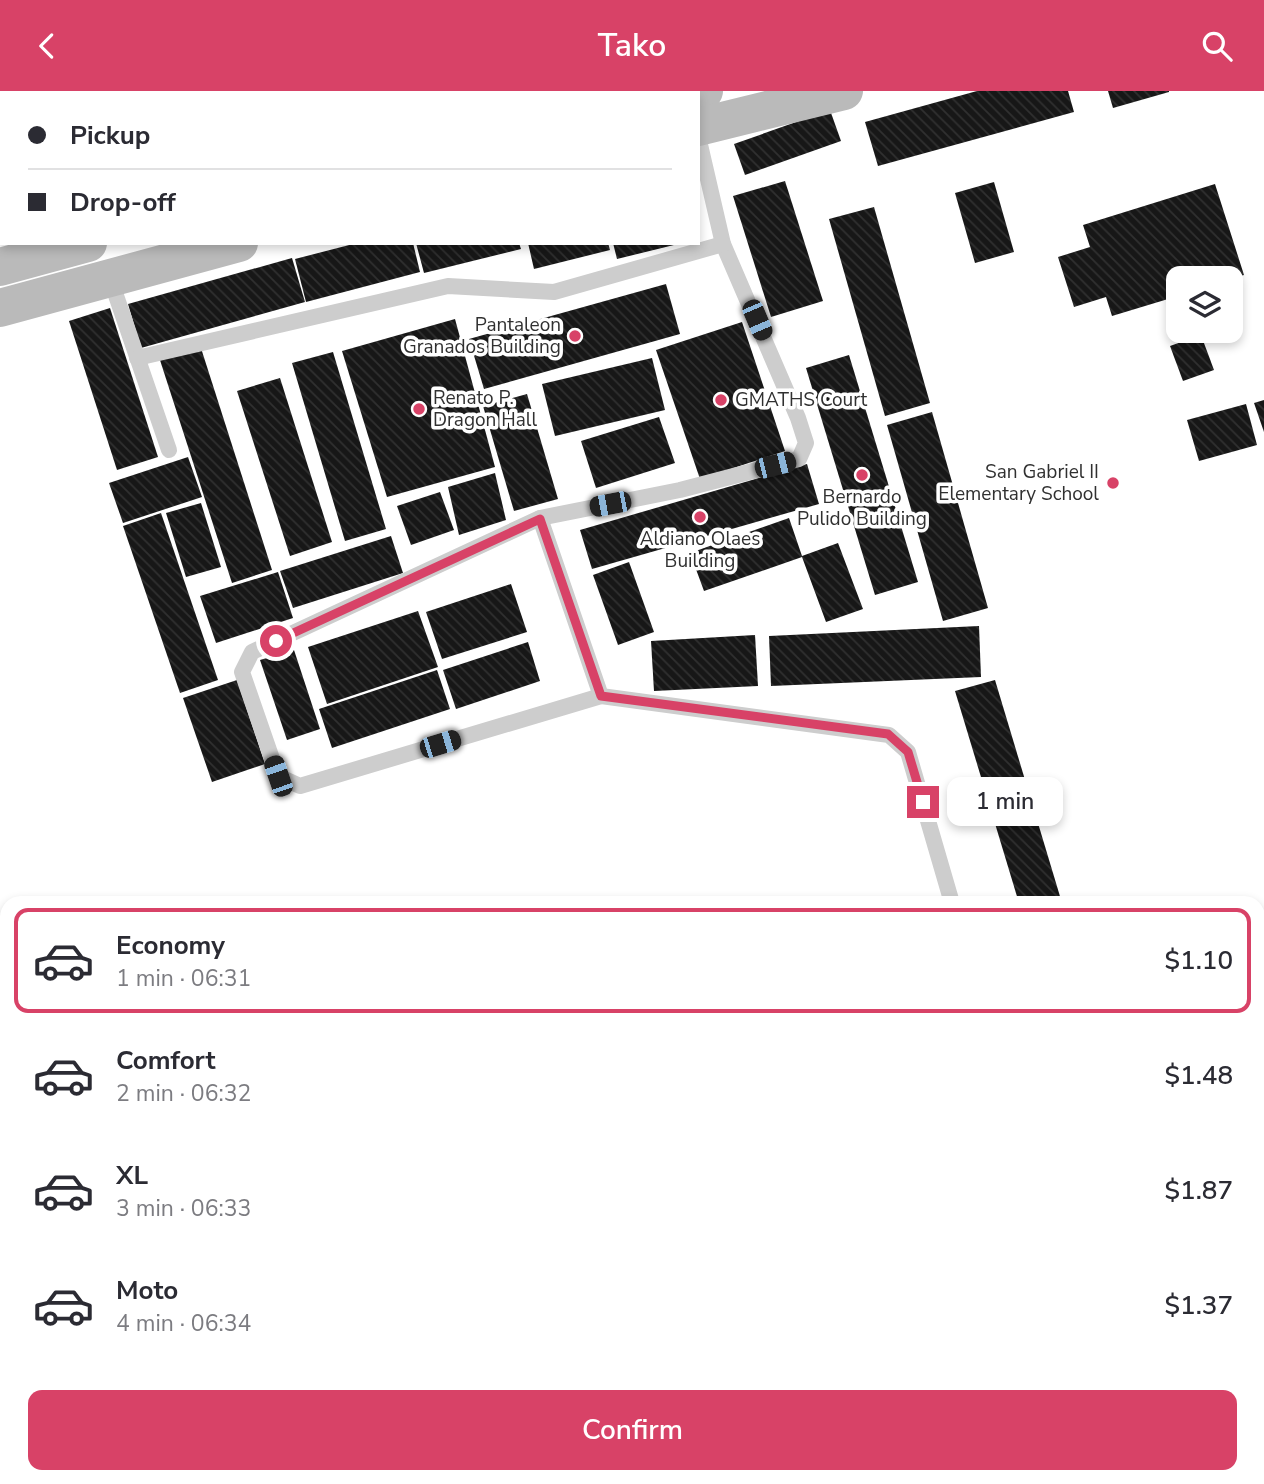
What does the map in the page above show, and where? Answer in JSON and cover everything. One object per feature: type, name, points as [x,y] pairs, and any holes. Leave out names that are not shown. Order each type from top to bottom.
[{"type":"main road","points":[[700,126],[844,91]]},
{"type":"main road","points":[[0,267],[82,245]]},
{"type":"main road","points":[[0,309],[232,245]]},
{"type":"lane","points":[[700,146],[723,244],[798,418],[806,443],[799,459],[680,490],[540,519],[252,652],[242,671],[278,776],[300,786],[601,696],[888,734],[908,752],[950,896]]},
{"type":"lane","points":[[137,358],[449,286],[554,292],[723,244]]},
{"type":"lane","points":[[110,278],[169,450]]},
{"type":"lane","points":[[540,519],[601,696]]},
{"type":"building","points":[[977,91],[1068,91],[1074,112],[878,166],[865,122]]},
{"type":"building","points":[[1108,91],[1169,91],[1169,92],[1113,108]]},
{"type":"building","points":[[830,110],[841,141],[745,175],[734,144]]},
{"type":"building","points":[[785,181],[823,301],[771,317],[733,196]]},
{"type":"building","points":[[994,182],[1014,252],[975,263],[955,193]]},
{"type":"building","points":[[1215,184],[1241,266],[1166,266],[1166,300],[1112,316],[1106,297],[1074,307],[1058,257],[1090,247],[1083,225]]},
{"type":"building","points":[[874,207],[930,403],[885,416],[829,219]]},
{"type":"building","points":[[349,245],[413,245],[420,272],[306,302],[295,259]]},
{"type":"building","points":[[417,245],[520,245],[521,249],[424,273]]},
{"type":"building","points":[[528,245],[609,245],[610,250],[534,269]]},
{"type":"building","points":[[614,245],[674,245],[617,259]]},
{"type":"building","points":[[292,258],[305,302],[141,348],[128,304]]},
{"type":"building","name":"Pantaleon Granados Building","points":[[666,284],[680,334],[484,389],[469,339]]},
{"type":"building","points":[[110,308],[158,457],[117,470],[69,321]]},
{"type":"building","name":"Renato P. Dragon Hall","points":[[455,319],[495,467],[387,497],[342,351]]},
{"type":"building","name":"GMATHS Court","points":[[742,322],[785,451],[700,479],[656,350]]},
{"type":"building","points":[[1178,343],[1204,343],[1214,370],[1183,381],[1170,346]]},
{"type":"building","points":[[200,345],[272,570],[232,583],[159,357]]},
{"type":"building","points":[[333,352],[386,529],[345,541],[292,363]]},
{"type":"building","name":"Bernardo Pulido Building","points":[[849,355],[918,582],[875,595],[806,368]]},
{"type":"building","points":[[652,358],[665,410],[555,436],[542,384]]},
{"type":"building","points":[[280,378],[332,542],[290,556],[237,391]]},
{"type":"building","points":[[527,394],[558,499],[514,511],[483,406]]},
{"type":"building","points":[[1264,400],[1264,432],[1254,403]]},
{"type":"building","points":[[1246,404],[1257,445],[1199,461],[1187,420]]},
{"type":"building","points":[[932,412],[988,608],[943,621],[887,425]]},
{"type":"building","points":[[659,417],[675,463],[596,488],[581,441]]},
{"type":"building","points":[[188,457],[202,497],[123,523],[109,483]]},
{"type":"building","name":"Aldiano Olaes Building","points":[[807,464],[819,504],[592,569],[580,530]]},
{"type":"building","points":[[495,473],[506,520],[459,535],[448,487]]},
{"type":"building","points":[[440,492],[454,530],[411,545],[397,506]]},
{"type":"building","points":[[201,503],[221,567],[186,577],[166,513]]},
{"type":"building","points":[[161,513],[218,680],[180,693],[123,526]]},
{"type":"building","points":[[789,518],[802,556],[838,543],[863,609],[826,622],[802,557],[704,591],[690,553]]},
{"type":"building","points":[[391,536],[403,573],[293,608],[280,571]]},
{"type":"building","points":[[629,562],[654,632],[618,645],[593,575]]},
{"type":"building","points":[[278,572],[293,618],[216,643],[200,596]]},
{"type":"building","points":[[511,584],[527,632],[442,659],[426,612]]},
{"type":"building","points":[[418,611],[438,667],[327,704],[308,647]]},
{"type":"building","points":[[979,626],[981,677],[771,686],[769,636]]},
{"type":"building","points":[[755,635],[758,686],[654,691],[651,641]]},
{"type":"building","points":[[528,642],[540,681],[456,709],[443,670]]},
{"type":"building","points":[[294,650],[320,729],[287,740],[260,660]]},
{"type":"building","points":[[437,670],[450,709],[332,748],[319,709]]},
{"type":"building","points":[[237,680],[265,764],[212,782],[183,698]]},
{"type":"building","points":[[995,680],[1060,896],[1017,896],[955,691]]},
{"type":"place","name":"Pantaleon Granados Building","points":[[575,336]]},
{"type":"place","name":"GMATHS Court","points":[[721,400]]},
{"type":"place","name":"Renato P. Dragon Hall","points":[[419,409]]},
{"type":"place","name":"Bernardo Pulido Building","points":[[862,475]]},
{"type":"place","name":"San Gabriel II Elementary School","points":[[1113,483]]},
{"type":"place","name":"Aldiano Olaes Building","points":[[700,517]]},
{"type":"route","points":[[276,641],[540,519],[601,696],[888,734],[908,752],[923,802]]}]
